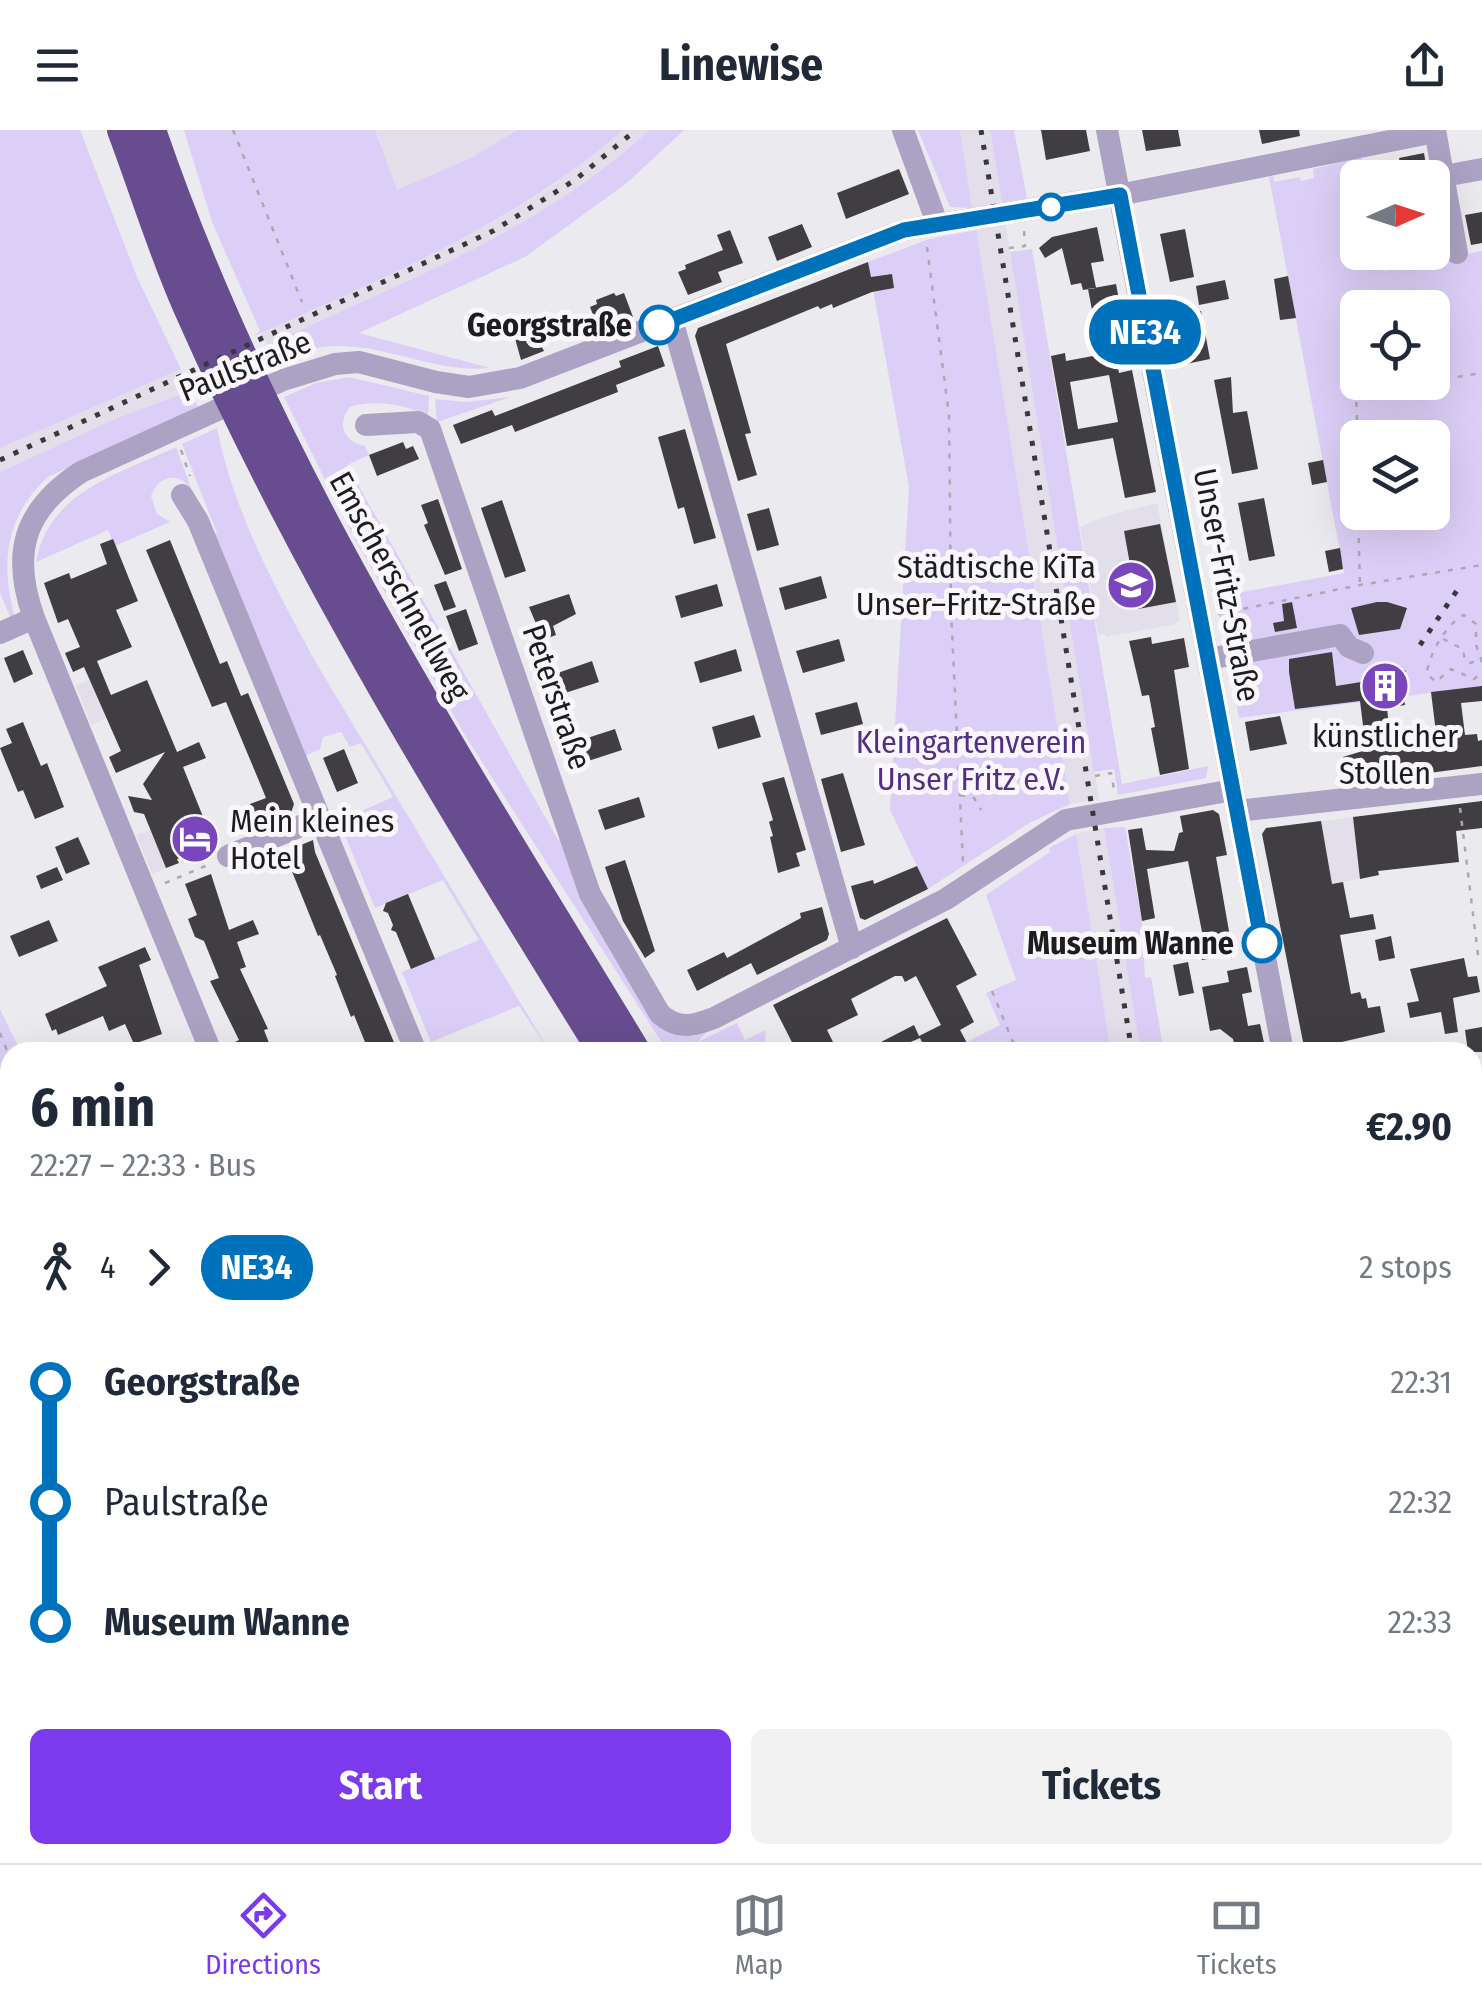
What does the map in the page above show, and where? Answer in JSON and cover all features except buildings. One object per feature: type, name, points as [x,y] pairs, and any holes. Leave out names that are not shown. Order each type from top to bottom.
[{"type":"highway","name":"Emscherschnellweg","points":[[122,130],[189,312],[270,481],[353,637],[597,1042]]},
{"type":"highway","name":"Emscherschnellweg","points":[[151,130],[220,308],[314,507],[383,632],[630,1042]]},
{"type":"street","points":[[903,130],[930,224]]},
{"type":"street","name":"Unser-Fritz-Straße","points":[[1106,130],[1281,1042]]},
{"type":"street","points":[[1435,131],[1441,160]]},
{"type":"street","name":"Paulstraße","points":[[200,1042],[146,890],[34,618],[23,582],[25,540],[44,500],[81,472],[282,380],[324,366],[359,362],[451,386],[498,384],[930,224],[1120,195],[1435,131]]},
{"type":"street","points":[[1450,175],[1482,169]]},
{"type":"street","points":[[1450,209],[1458,253]]},
{"type":"street","points":[[672,320],[852,948],[946,899],[1066,820],[1235,800],[1482,784]]},
{"type":"street","name":"Peterstraße","points":[[366,424],[418,422],[430,428],[590,894],[660,1014],[670,1022],[692,1026],[852,948]]},
{"type":"street","points":[[182,495],[198,521],[412,1042]]},
{"type":"street","points":[[0,632],[34,618]]},
{"type":"street","points":[[1208,658],[1340,635],[1349,647],[1363,653]]},
{"type":"street","points":[[228,856],[320,818]]},
{"type":"path","points":[[233,130],[302,302]]},
{"type":"path","points":[[930,224],[949,416],[951,610],[964,885]]},
{"type":"path","points":[[1009,248],[1025,246],[1024,232]]},
{"type":"path","points":[[1450,378],[1482,373]]},
{"type":"path","points":[[180,448],[186,464]]},
{"type":"path","points":[[1358,530],[1360,585]]},
{"type":"path","points":[[1200,617],[1482,565]]},
{"type":"path","points":[[1460,662],[1481,661],[1476,645],[1478,630],[1469,616],[1459,616],[1442,638],[1428,665],[1428,674],[1436,682],[1460,662],[1468,644],[1476,645]]},
{"type":"path","points":[[1442,638],[1463,649]]},
{"type":"path","points":[[1451,670],[1474,679],[1482,673]]},
{"type":"path","points":[[1095,776],[1111,774],[1113,786]]},
{"type":"path","points":[[1457,787],[1478,955],[1482,956]]},
{"type":"path","points":[[958,794],[974,798],[981,810]]},
{"type":"path","points":[[146,890],[228,856]]},
{"type":"path","points":[[992,991],[1013,1042]]},
{"type":"shaded area","points":[[375,130],[517,130],[471,158],[397,191]]},
{"type":"shaded area","points":[[623,130],[649,130],[598,174],[530,220],[452,262],[267,346],[261,333],[495,221],[549,188]]},
{"type":"shaded area","points":[[960,130],[990,130],[1002,203],[972,208]]},
{"type":"shaded area","points":[[1005,222],[1099,799],[1070,804],[975,227]]},
{"type":"shaded area","points":[[181,369],[190,391],[115,419],[0,472],[0,448]]},
{"type":"shaded area","name":"Städtische KiTa Unser–Fritz-Straße","points":[[1157,503],[1180,620],[1106,637],[1098,635],[1080,527]]},
{"type":"shaded area","points":[[90,680],[106,718],[91,725],[76,685]]},
{"type":"shaded area","points":[[1372,815],[1379,875],[1316,887],[1307,823]]},
{"type":"shaded area","points":[[1104,828],[1140,1042],[1109,1042],[1076,834]]},
{"type":"shaded area","points":[[150,830],[166,868],[152,874],[136,835]]},
{"type":"green space","points":[[0,130],[80,130],[137,277],[181,369],[0,448]]},
{"type":"green space","points":[[184,130],[375,130],[397,190],[471,158],[517,130],[623,130],[538,194],[447,247],[254,336],[260,331],[212,222]]},
{"type":"green space","points":[[649,130],[684,130],[628,182],[525,257],[359,333],[490,368],[448,366],[344,346],[315,348],[272,367],[267,346],[515,227],[562,198]]},
{"type":"green space","points":[[918,130],[960,130],[972,208],[950,207]]},
{"type":"green space","points":[[990,130],[1014,130],[1027,198],[1002,203]]},
{"type":"green space","points":[[1340,162],[1340,270],[1450,270],[1450,258],[1482,251],[1482,686],[1239,718],[1216,597],[1344,573],[1269,177],[1273,176],[1274,182],[1314,178],[1313,169]]},
{"type":"green space","name":"Kleingartenverein Unser Fritz e.V.","points":[[976,230],[1070,804],[1029,823],[928,889],[890,810],[909,487],[868,262],[929,239]]},
{"type":"green space","points":[[1032,249],[1122,784],[1208,766],[1206,778],[1118,795],[1114,769],[1094,772],[1010,252]]},
{"type":"green space","points":[[349,377],[429,396],[428,417],[390,404],[350,407],[343,420],[344,431],[352,441],[365,446],[369,455],[347,465],[558,840],[565,838],[655,1018],[711,1028],[697,1042],[662,1042],[466,737],[351,532],[284,397],[316,383]]},
{"type":"green space","points":[[190,391],[198,407],[48,477],[34,492],[10,542],[8,579],[15,618],[11,619],[0,593],[0,472],[115,419]]},
{"type":"green space","points":[[511,397],[437,422],[435,399],[466,402]]},
{"type":"green space","points":[[217,428],[245,520],[301,635],[544,1042],[519,1006],[431,1042],[402,972],[479,940],[443,880],[375,908],[339,821],[393,797],[361,743],[350,747],[341,732],[323,737],[320,749],[303,757],[212,536],[217,533],[182,444]]},
{"type":"green space","points":[[176,447],[191,488],[180,479],[168,478],[158,484],[151,496],[157,514],[170,522],[115,546],[108,530],[36,562],[43,538],[71,502],[110,477]]},
{"type":"green space","points":[[1125,827],[1142,922],[1145,978],[1151,977],[1162,1042],[1140,1042],[1138,1037],[1104,828]]},
{"type":"green space","points":[[1076,834],[1109,1042],[967,1042],[1000,1025],[986,993],[1016,980],[986,895],[1050,852],[1049,848]]},
{"type":"green space","points":[[0,1009],[16,1042],[0,1042]]},
{"type":"green space","points":[[737,1023],[745,1040],[766,1030],[765,1042],[698,1042]]},
{"type":"railway","points":[[0,460],[493,231],[575,180],[636,130]]},
{"type":"railway","points":[[981,130],[1130,1042]]},
{"type":"railway","points":[[1420,645],[1458,589]]},
{"type":"railway","points":[[1386,668],[1412,675]]},
{"type":"bus line","name":"NE34","points":[[659,325],[904,230],[1120,195],[1262,943]]},
{"type":"place","name":"Georgstraße","points":[[659,325]]},
{"type":"place","name":"Städtische KiTa Unser–Fritz-Straße","points":[[1131,585]]},
{"type":"place","name":"künstlicher Stollen","points":[[1385,686]]},
{"type":"place","name":"Mein kleines Hotel","points":[[195,839]]},
{"type":"place","name":"Museum Wanne","points":[[1262,943]]}]
